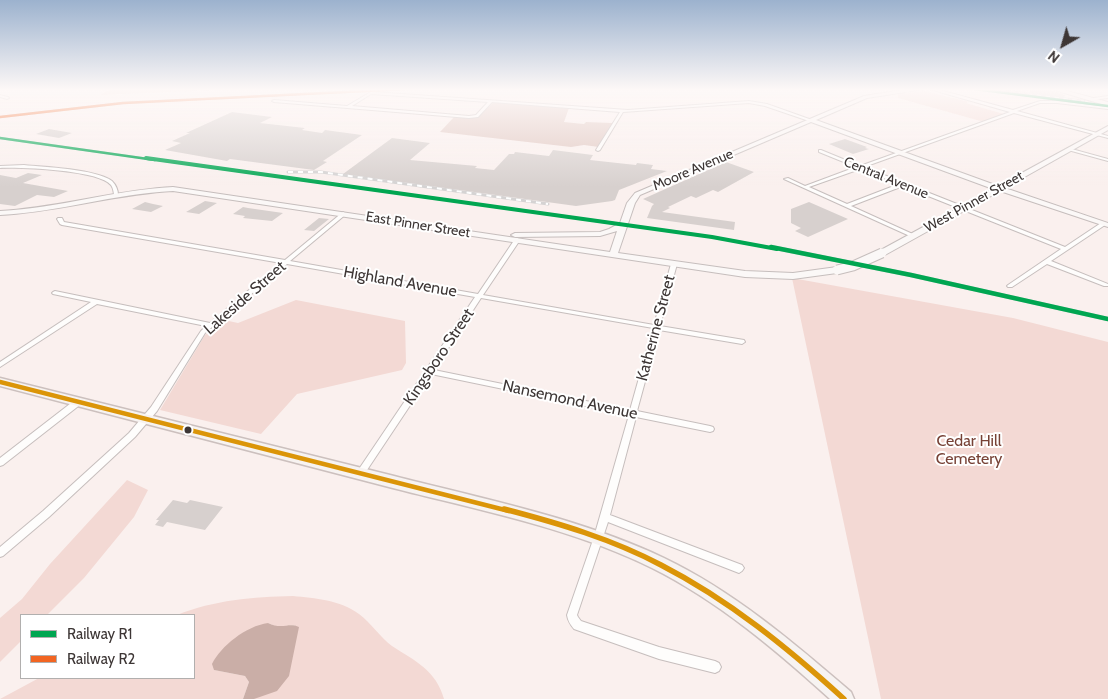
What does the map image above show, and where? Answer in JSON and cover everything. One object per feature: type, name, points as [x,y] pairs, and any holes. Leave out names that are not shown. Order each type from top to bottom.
[{"type":"main road","name":"Moore Avenue","points":[[613,255],[632,199],[638,194],[806,122]]},
{"type":"main road","points":[[814,122],[998,188],[1106,224]]},
{"type":"main road","name":"West Pinner Street","points":[[837,270],[860,264],[882,253],[1108,128]]},
{"type":"main road","name":"East Pinner Street","points":[[0,213],[44,210],[153,189],[182,189],[745,274],[793,276],[837,270]]},
{"type":"main road","points":[[421,226],[500,234],[556,235],[607,232],[624,224]]},
{"type":"main road","points":[[0,382],[552,523],[599,537],[660,564],[729,605],[794,654],[844,699]]},
{"type":"street","points":[[598,150],[615,122]]},
{"type":"street","points":[[805,188],[987,122]]},
{"type":"street","points":[[1050,122],[1108,137]]},
{"type":"street","points":[[1070,149],[1108,160]]},
{"type":"street","name":"Central Avenue","points":[[820,151],[1065,249]]},
{"type":"street","points":[[0,166],[29,166],[95,176],[112,183],[116,195]]},
{"type":"street","points":[[786,179],[914,236]]},
{"type":"street","points":[[847,206],[902,184]]},
{"type":"street","name":"Lakeside Street","points":[[0,553],[61,501],[125,442],[146,419],[178,374],[196,342],[211,325],[343,214]]},
{"type":"street","name":"Highland Avenue","points":[[60,219],[62,223],[73,225],[742,342]]},
{"type":"street","points":[[1010,286],[1106,224]]},
{"type":"street","name":"Kingsboro Street","points":[[360,474],[517,240]]},
{"type":"street","points":[[1046,261],[1106,285]]},
{"type":"street","name":"Katherine Street","points":[[674,264],[599,537],[572,615],[573,620],[578,625],[624,642],[715,667]]},
{"type":"street","points":[[55,293],[211,325]]},
{"type":"street","points":[[0,365],[97,301]]},
{"type":"street","name":"Nansemond Avenue","points":[[429,371],[710,429]]},
{"type":"street","points":[[0,463],[78,402]]},
{"type":"street","points":[[604,517],[740,568]]},
{"type":"green space","name":"Cedar Hill Cemetery","points":[[792,278],[1013,318],[1108,342],[1108,699],[881,699]]},
{"type":"green space","points":[[296,300],[405,321],[406,363],[402,370],[297,394],[261,434],[160,410],[205,335],[224,320],[238,323]]},
{"type":"green space","points":[[127,480],[148,490],[134,517],[84,578],[48,614],[20,614],[20,642],[0,662],[0,618],[22,599],[50,564]]},
{"type":"green space","points":[[293,596],[319,599],[352,609],[392,646],[424,667],[436,681],[444,699],[254,699],[295,625],[277,627],[268,623],[214,670],[245,676],[249,682],[243,699],[0,699],[37,679],[195,679],[195,614],[180,614],[219,603],[263,597]]},
{"type":"shaded area","points":[[450,122],[613,123],[599,147],[584,145],[571,147],[440,132]]},
{"type":"shaded area","points":[[268,623],[277,626],[292,625],[299,627],[289,676],[277,691],[254,699],[243,699],[249,682],[245,676],[214,670],[212,664],[221,650],[235,638],[251,628]]},
{"type":"building","points":[[211,122],[263,122],[260,123],[305,128],[302,130],[322,133],[325,130],[362,135],[323,161],[327,162],[314,170],[230,159],[227,161],[165,150],[181,143],[172,141],[190,133],[186,133]]},
{"type":"building","points":[[49,129],[72,133],[59,138],[36,134]]},
{"type":"building","points":[[392,138],[430,143],[410,160],[477,166],[475,168],[494,170],[509,154],[514,154],[515,152],[549,156],[553,150],[593,155],[590,160],[653,165],[651,169],[667,171],[619,190],[615,200],[576,206],[343,174]]},
{"type":"building","points":[[845,139],[869,149],[853,154],[829,144]]},
{"type":"building","points":[[726,162],[754,172],[718,192],[713,190],[696,198],[691,196],[662,212],[735,222],[734,230],[647,218],[654,204],[643,199]]},
{"type":"building","points":[[28,173],[42,175],[23,183],[68,191],[54,197],[37,195],[15,206],[0,204],[0,175],[16,178]]},
{"type":"building","points":[[205,201],[217,203],[199,214],[186,212]]},
{"type":"building","points":[[145,202],[163,206],[151,212],[132,209]]},
{"type":"building","points":[[809,202],[848,219],[808,237],[795,231],[801,228],[791,223],[791,209]]},
{"type":"building","points":[[243,207],[283,213],[272,221],[243,218],[245,216],[233,214]]},
{"type":"building","points":[[319,218],[329,219],[314,231],[304,230]]},
{"type":"building","points":[[173,500],[187,503],[190,500],[223,507],[205,530],[167,522],[163,527],[155,525],[159,520],[156,520]]},
{"type":"railway","points":[[0,138],[155,160]]},
{"type":"railway","points":[[146,158],[712,237],[777,249]]},
{"type":"railway","points":[[288,172],[321,172],[548,204]]},
{"type":"railway","points":[[771,247],[911,275],[1108,319]]},
{"type":"rail line","name":"R1","points":[[0,138],[712,237],[911,275],[1108,319]]},
{"type":"transit line","points":[[0,382],[500,508],[598,537],[660,564],[733,608],[801,661],[844,699]]}]
